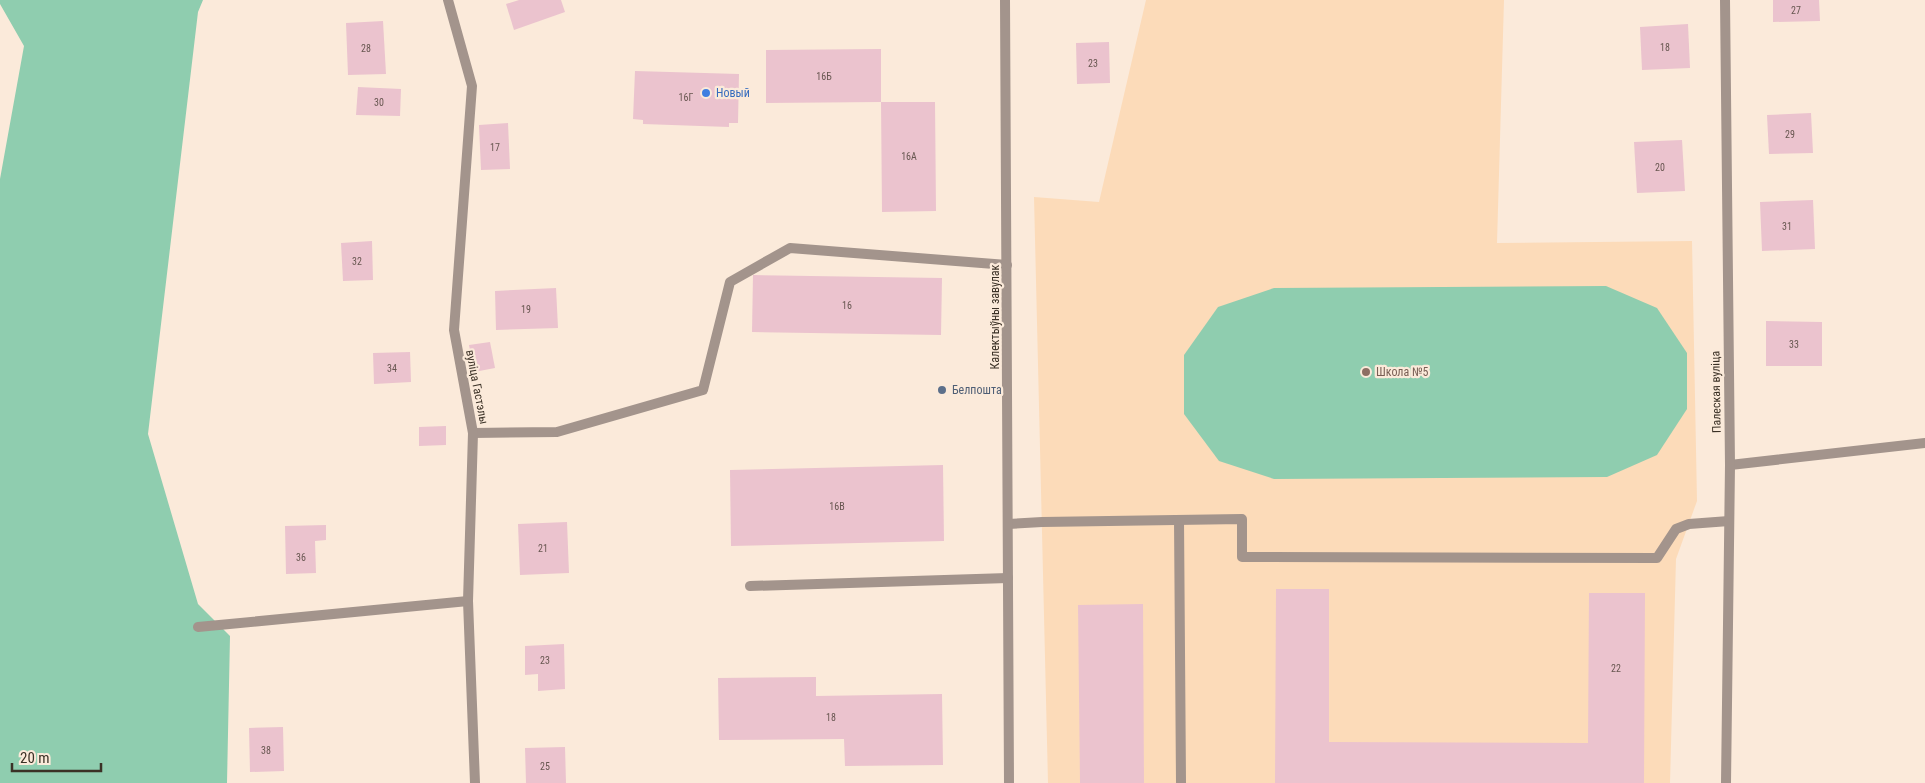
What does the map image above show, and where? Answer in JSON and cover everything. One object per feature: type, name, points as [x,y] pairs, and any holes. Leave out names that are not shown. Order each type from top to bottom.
[{"type":"street","name":"вуліца Гастэлы","points":[[448,0],[472,86],[454,330],[474,433],[468,601],[475,783]]},
{"type":"street","name":"Калектыўны завулак","points":[[1005,0],[1008,783]]},
{"type":"street","name":"Палеская вуліца","points":[[1725,0],[1730,465],[1726,783]]},
{"type":"street","points":[[474,433],[557,432],[703,390],[730,282],[790,248],[1007,265]]},
{"type":"street","points":[[1730,465],[1925,443]]},
{"type":"street","points":[[1008,524],[1242,519],[1242,557],[1657,558],[1676,529],[1689,524],[1729,521]]},
{"type":"street","points":[[1179,520],[1181,783]]},
{"type":"street","points":[[750,586],[1008,578]]},
{"type":"street","points":[[198,626],[468,601]]},
{"type":"shaded area","name":"Школа №5","points":[[1146,0],[1504,0],[1497,243],[1692,241],[1697,501],[1676,559],[1670,783],[1048,783],[1034,197],[1099,202]]},
{"type":"green space","points":[[0,0],[203,0],[198,12],[148,434],[198,604],[230,636],[227,783],[0,783],[0,179],[24,46],[0,4]]},
{"type":"green space","points":[[1606,286],[1657,308],[1687,353],[1687,409],[1657,455],[1607,477],[1274,479],[1219,461],[1184,414],[1184,355],[1218,307],[1274,288]]},
{"type":"building","points":[[519,0],[561,0],[565,12],[514,30],[506,4]]},
{"type":"building","points":[[1773,0],[1819,0],[1820,21],[1773,22]]},
{"type":"building","points":[[383,21],[386,74],[348,75],[346,23]]},
{"type":"building","points":[[1688,24],[1690,68],[1642,70],[1640,27]]},
{"type":"building","points":[[1109,42],[1110,83],[1077,84],[1076,43]]},
{"type":"building","points":[[881,49],[881,102],[766,103],[766,50]]},
{"type":"building","points":[[635,71],[739,74],[738,123],[729,123],[729,127],[643,124],[643,120],[633,119]]},
{"type":"building","points":[[358,87],[401,89],[400,116],[356,115]]},
{"type":"building","points":[[881,102],[935,102],[936,211],[882,212]]},
{"type":"building","points":[[1811,113],[1813,153],[1769,154],[1767,115]]},
{"type":"building","points":[[508,123],[510,169],[481,170],[479,125]]},
{"type":"building","points":[[1682,140],[1685,191],[1637,193],[1634,142]]},
{"type":"building","points":[[1813,200],[1815,249],[1762,251],[1760,202]]},
{"type":"building","points":[[372,241],[373,280],[343,281],[341,243]]},
{"type":"building","points":[[753,275],[942,278],[941,335],[752,332]]},
{"type":"building","points":[[556,288],[558,328],[496,330],[495,291]]},
{"type":"building","points":[[1766,321],[1822,322],[1822,366],[1766,366]]},
{"type":"building","points":[[490,342],[495,368],[474,372],[469,345]]},
{"type":"building","points":[[410,352],[411,382],[374,384],[373,353]]},
{"type":"building","points":[[446,426],[446,445],[419,446],[419,427]]},
{"type":"building","points":[[943,465],[944,541],[731,546],[730,470]]},
{"type":"building","points":[[567,522],[569,573],[520,575],[518,524]]},
{"type":"building","points":[[326,525],[326,540],[315,541],[316,573],[286,574],[285,526]]},
{"type":"building","points":[[1276,589],[1329,589],[1329,742],[1588,743],[1589,593],[1645,593],[1644,783],[1275,783]]},
{"type":"building","points":[[1143,604],[1144,783],[1080,783],[1078,605]]},
{"type":"building","points":[[564,644],[565,689],[538,691],[538,674],[525,675],[525,646]]},
{"type":"building","points":[[816,677],[816,696],[942,694],[943,765],[845,766],[844,739],[719,740],[718,678]]},
{"type":"building","points":[[283,727],[284,771],[250,772],[249,728]]},
{"type":"building","points":[[565,747],[566,783],[526,783],[525,748]]},
{"type":"place","name":"Новый","points":[[706,93]]},
{"type":"place","name":"Школа №5","points":[[1366,372]]},
{"type":"place","name":"Белпошта","points":[[942,390]]}]
